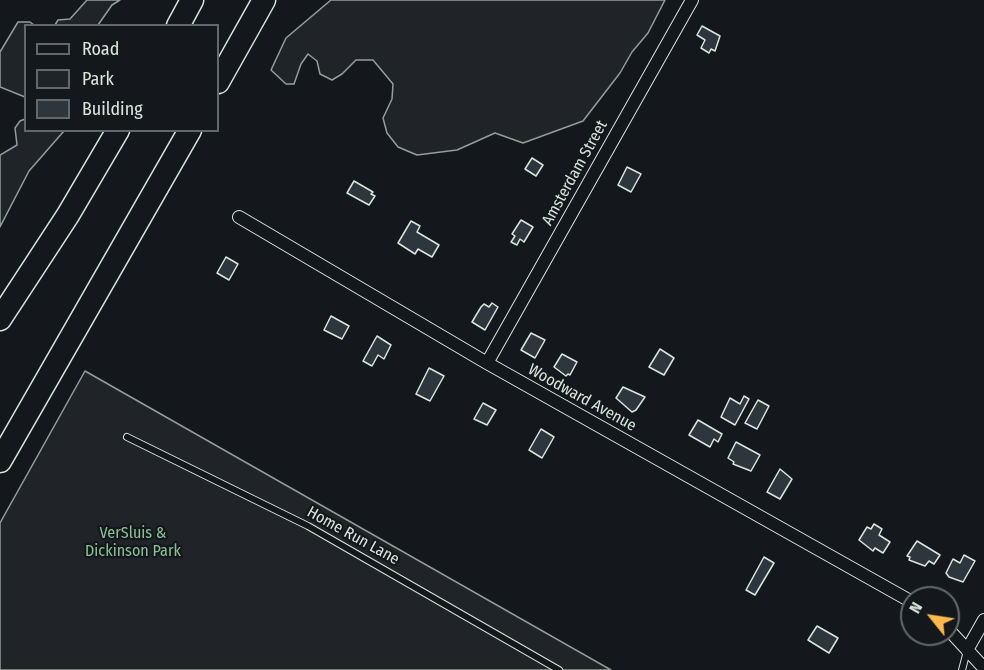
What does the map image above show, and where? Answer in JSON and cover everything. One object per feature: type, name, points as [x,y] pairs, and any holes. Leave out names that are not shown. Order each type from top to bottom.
[{"type":"highway","points":[[179,24],[192,0]]},
{"type":"highway","points":[[219,80],[264,0]]},
{"type":"highway","points":[[0,329],[117,132]]},
{"type":"highway","points":[[0,461],[189,132]]},
{"type":"highway","points":[[0,319],[33,270]]},
{"type":"street","name":"Amsterdam Street","points":[[487,363],[692,0]]},
{"type":"street","name":"Woodward Avenue","points":[[239,217],[487,363],[900,595]]},
{"type":"street","points":[[967,650],[984,620]]},
{"type":"street","points":[[960,643],[984,668]]},
{"type":"lane","name":"Home Run Lane","points":[[128,437],[308,525],[559,670]]},
{"type":"lane","points":[[962,670],[967,650]]},
{"type":"green space","points":[[87,0],[120,0],[112,5],[99,24],[56,24],[58,20],[70,19]]},
{"type":"green space","points":[[331,0],[665,0],[648,33],[583,121],[523,143],[495,133],[457,150],[417,155],[398,147],[387,133],[383,118],[392,99],[393,84],[373,60],[356,60],[332,80],[320,74],[317,61],[308,54],[301,64],[294,84],[286,84],[271,70],[286,38]]},
{"type":"green space","points":[[18,22],[33,24],[24,24],[24,97],[0,87],[0,52]]},
{"type":"green space","points":[[24,119],[24,132],[63,132],[29,171],[0,227],[0,155],[17,145],[15,128]]},
{"type":"green space","name":"VerSluis & Dickinson Park","points":[[85,371],[611,670],[0,670],[0,523]]},
{"type":"building","points":[[702,26],[720,36],[715,51],[711,49],[709,53],[701,48],[705,40],[697,35]]},
{"type":"building","points":[[532,158],[543,165],[536,176],[525,169]]},
{"type":"building","points":[[627,167],[641,174],[631,192],[618,185]]},
{"type":"building","points":[[354,181],[373,192],[371,194],[375,196],[369,205],[347,193]]},
{"type":"building","points":[[521,220],[533,227],[524,242],[520,239],[517,245],[511,242],[515,236],[512,234]]},
{"type":"building","points":[[411,221],[420,226],[417,232],[439,245],[432,257],[418,249],[415,254],[398,243]]},
{"type":"building","points":[[226,257],[238,264],[229,280],[217,273]]},
{"type":"building","points":[[492,303],[498,307],[485,330],[472,322],[484,304],[489,307]]},
{"type":"building","points":[[331,316],[349,326],[342,339],[324,330]]},
{"type":"building","points":[[531,333],[545,340],[535,358],[521,350]]},
{"type":"building","points":[[377,336],[391,345],[384,359],[378,355],[372,366],[363,361]]},
{"type":"building","points":[[660,349],[674,358],[664,375],[649,367]]},
{"type":"building","points":[[562,354],[577,362],[570,375],[566,376],[554,367]]},
{"type":"building","points":[[429,368],[444,376],[430,401],[416,394]]},
{"type":"building","points":[[623,387],[645,397],[632,412],[616,398]]},
{"type":"building","points":[[744,396],[749,399],[735,425],[721,417],[730,398],[740,404]]},
{"type":"building","points":[[758,400],[769,406],[757,429],[745,423]]},
{"type":"building","points":[[483,403],[496,410],[487,425],[474,419]]},
{"type":"building","points":[[698,420],[722,434],[718,442],[714,439],[710,447],[689,435]]},
{"type":"building","points":[[541,429],[554,437],[542,458],[529,450]]},
{"type":"building","points":[[736,442],[760,455],[751,471],[733,464],[734,462],[728,458]]},
{"type":"building","points":[[780,469],[792,479],[780,499],[767,492]]},
{"type":"building","points":[[874,524],[882,529],[879,535],[890,542],[883,553],[875,548],[873,551],[859,540],[867,527],[871,529]]},
{"type":"building","points":[[917,541],[940,555],[934,564],[929,561],[925,566],[909,560],[910,557],[907,556]]},
{"type":"building","points":[[964,555],[975,561],[963,582],[949,577],[946,573],[953,559],[960,563]]},
{"type":"building","points":[[764,557],[774,563],[755,595],[746,590]]},
{"type":"building","points":[[817,626],[838,638],[829,653],[808,640]]}]
